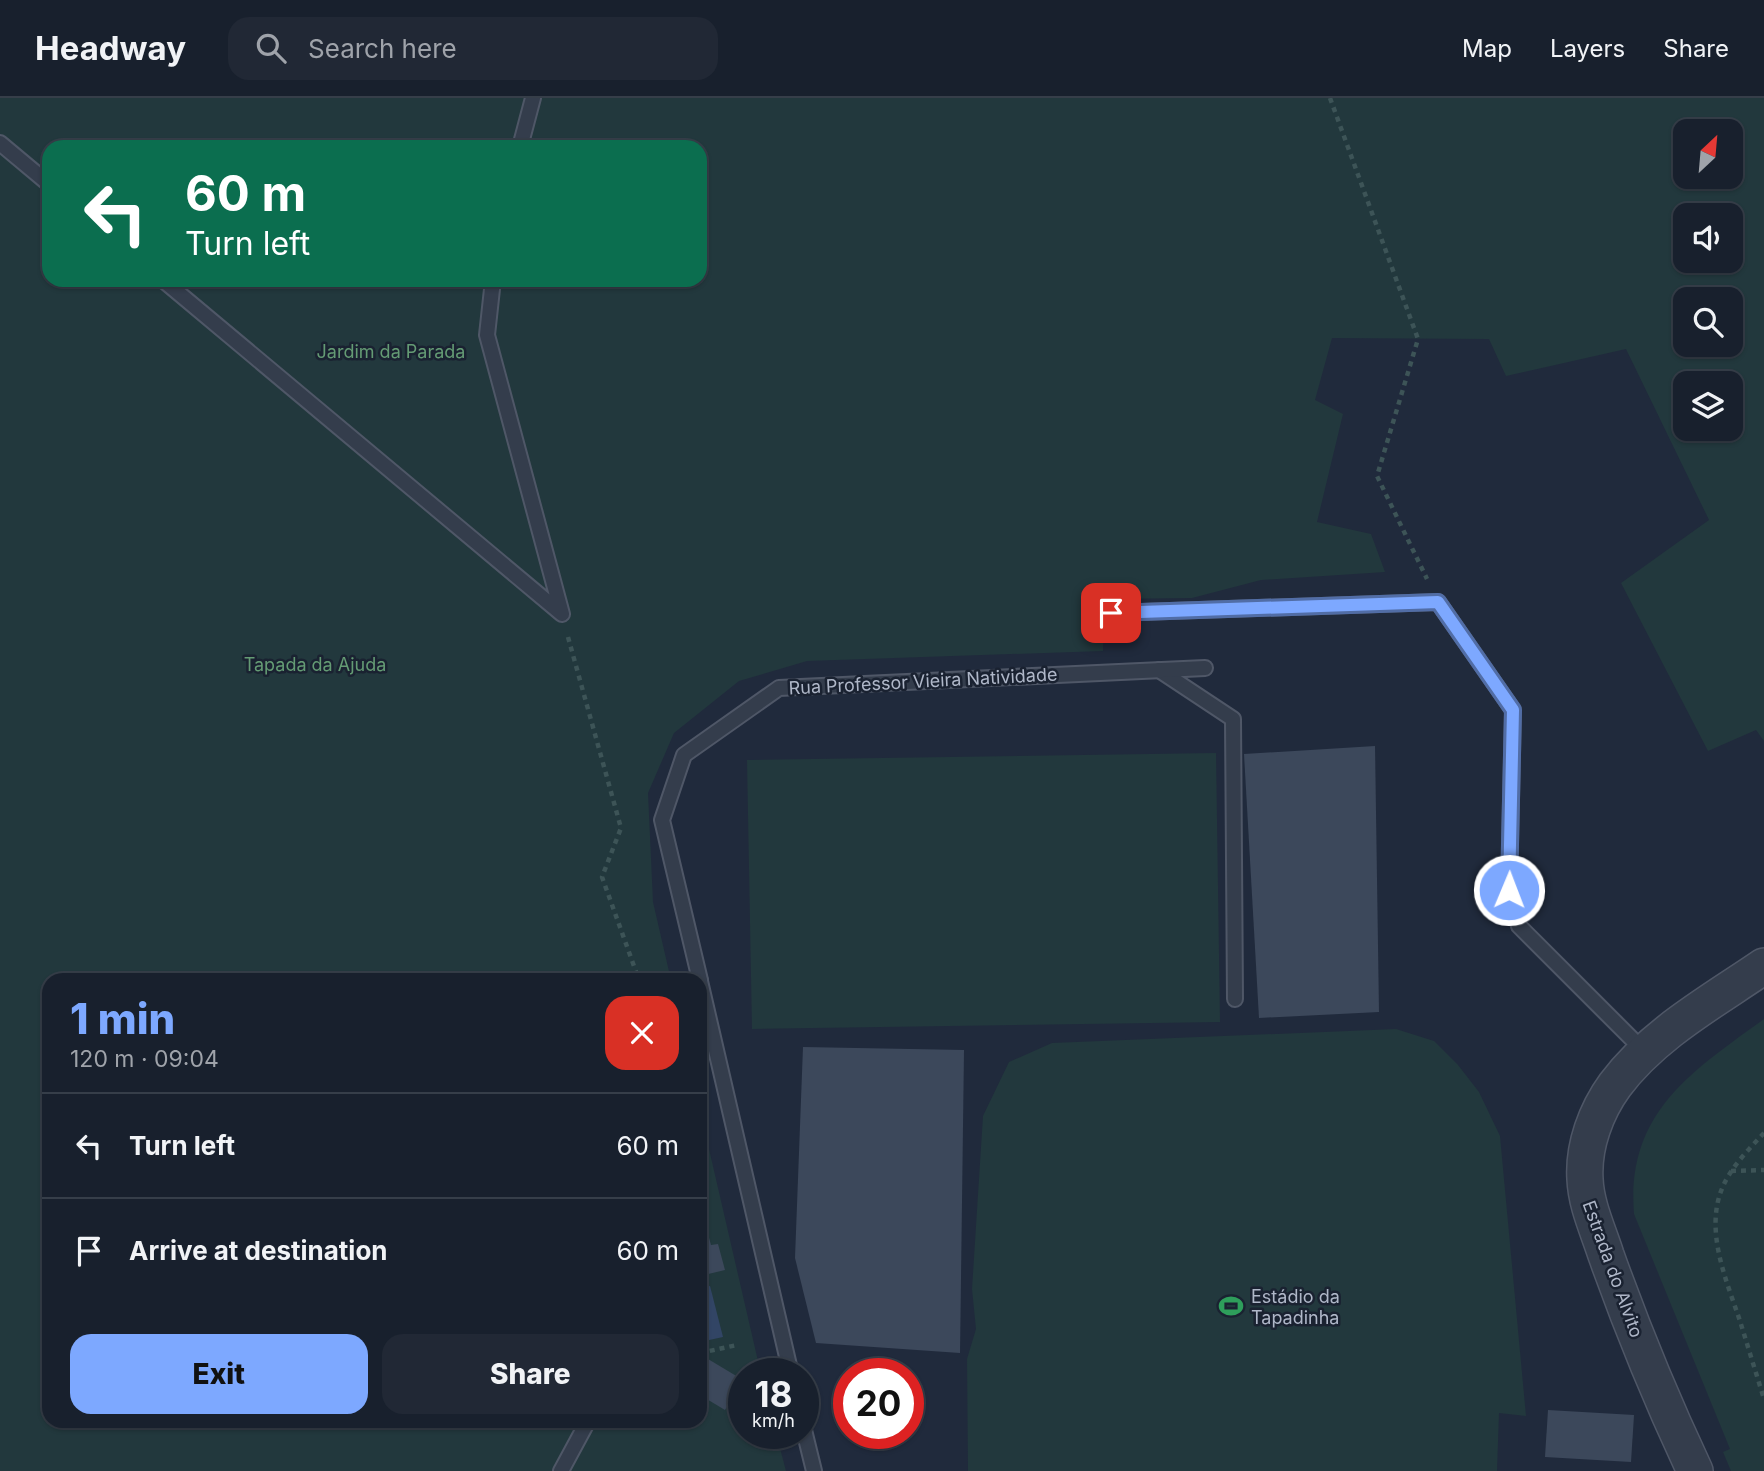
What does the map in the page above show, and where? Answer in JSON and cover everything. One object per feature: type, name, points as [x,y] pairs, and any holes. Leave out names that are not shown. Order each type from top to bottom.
[{"type":"street","name":"Estrada do Alvito","points":[[1695,1471],[1624,1306],[1587,1198],[1585,1156],[1598,1115],[1614,1086],[1645,1052],[1669,1031],[1764,966]]},
{"type":"lane","points":[[522,140],[533,98]]},
{"type":"lane","points":[[0,143],[42,178]]},
{"type":"lane","points":[[171,287],[562,614]]},
{"type":"lane","points":[[492,287],[486,335],[562,614]]},
{"type":"lane","points":[[1111,613],[1438,602],[1513,710],[1509,890],[1519,926],[1645,1052]]},
{"type":"lane","name":"Rua Professor Vieira Natividade","points":[[698,973],[663,820],[684,755],[779,688],[1205,668]]},
{"type":"lane","points":[[1158,669],[1233,719],[1236,999]]},
{"type":"lane","name":"Rua Professor Vieira Natividade","points":[[707,1011],[787,1358]]},
{"type":"lane","points":[[561,1471],[584,1428]]},
{"type":"lane","points":[[809,1449],[814,1471]]},
{"type":"path","points":[[1330,98],[1418,339],[1377,476],[1438,602]]},
{"type":"path","points":[[562,614],[621,828],[602,877],[636,973]]},
{"type":"path","points":[[1764,1133],[1731,1171],[1723,1186],[1715,1226],[1727,1283],[1764,1399]]},
{"type":"path","points":[[1731,1171],[1764,1170]]},
{"type":"path","points":[[707,1351],[737,1345]]},
{"type":"green space","points":[[0,98],[1764,98],[1764,741],[1756,730],[1708,751],[1621,583],[1709,520],[1626,349],[1506,376],[1489,339],[1332,338],[1315,400],[1343,414],[1317,522],[1371,534],[1385,572],[1261,580],[1192,598],[1104,599],[1103,651],[807,661],[739,681],[674,733],[648,793],[653,902],[669,973],[42,973],[42,1428],[707,1428],[707,1140],[757,1358],[728,1358],[728,1449],[780,1449],[786,1471],[0,1471]]},
{"type":"green space","points":[[1216,753],[1220,1022],[752,1029],[747,760]]},
{"type":"green space","points":[[1764,1019],[1764,1471],[1731,1471],[1723,1452],[1730,1449],[1634,1214],[1634,1179],[1641,1148],[1652,1122],[1669,1099],[1689,1077]]},
{"type":"green space","points":[[1396,1029],[1434,1041],[1458,1065],[1479,1092],[1500,1136],[1526,1416],[1499,1413],[1497,1471],[968,1471],[967,1359],[976,1329],[972,1289],[983,1116],[1009,1062],[1052,1043]]},
{"type":"water","points":[[710,1286],[723,1337],[707,1340],[707,1287]]},
{"type":"building","points":[[1375,746],[1379,1012],[1259,1018],[1244,754]]},
{"type":"building","points":[[803,1047],[964,1050],[960,1353],[816,1343],[795,1258]]},
{"type":"building","points":[[707,1230],[711,1245],[718,1244],[725,1270],[707,1274]]},
{"type":"building","points":[[707,1358],[728,1371],[728,1405],[725,1410],[707,1399]]},
{"type":"building","points":[[1548,1410],[1634,1415],[1631,1462],[1545,1457]]},
{"type":"place","name":"Estádio da Tapadinha","points":[[1231,1306]]},
{"type":"route","points":[[1111,613],[1438,602],[1513,710],[1509,890]]},
{"type":"park label","name":"Jardim da Parada","points":[[391,351]]},
{"type":"park label","name":"Tapada da Ajuda","points":[[315,664]]}]
